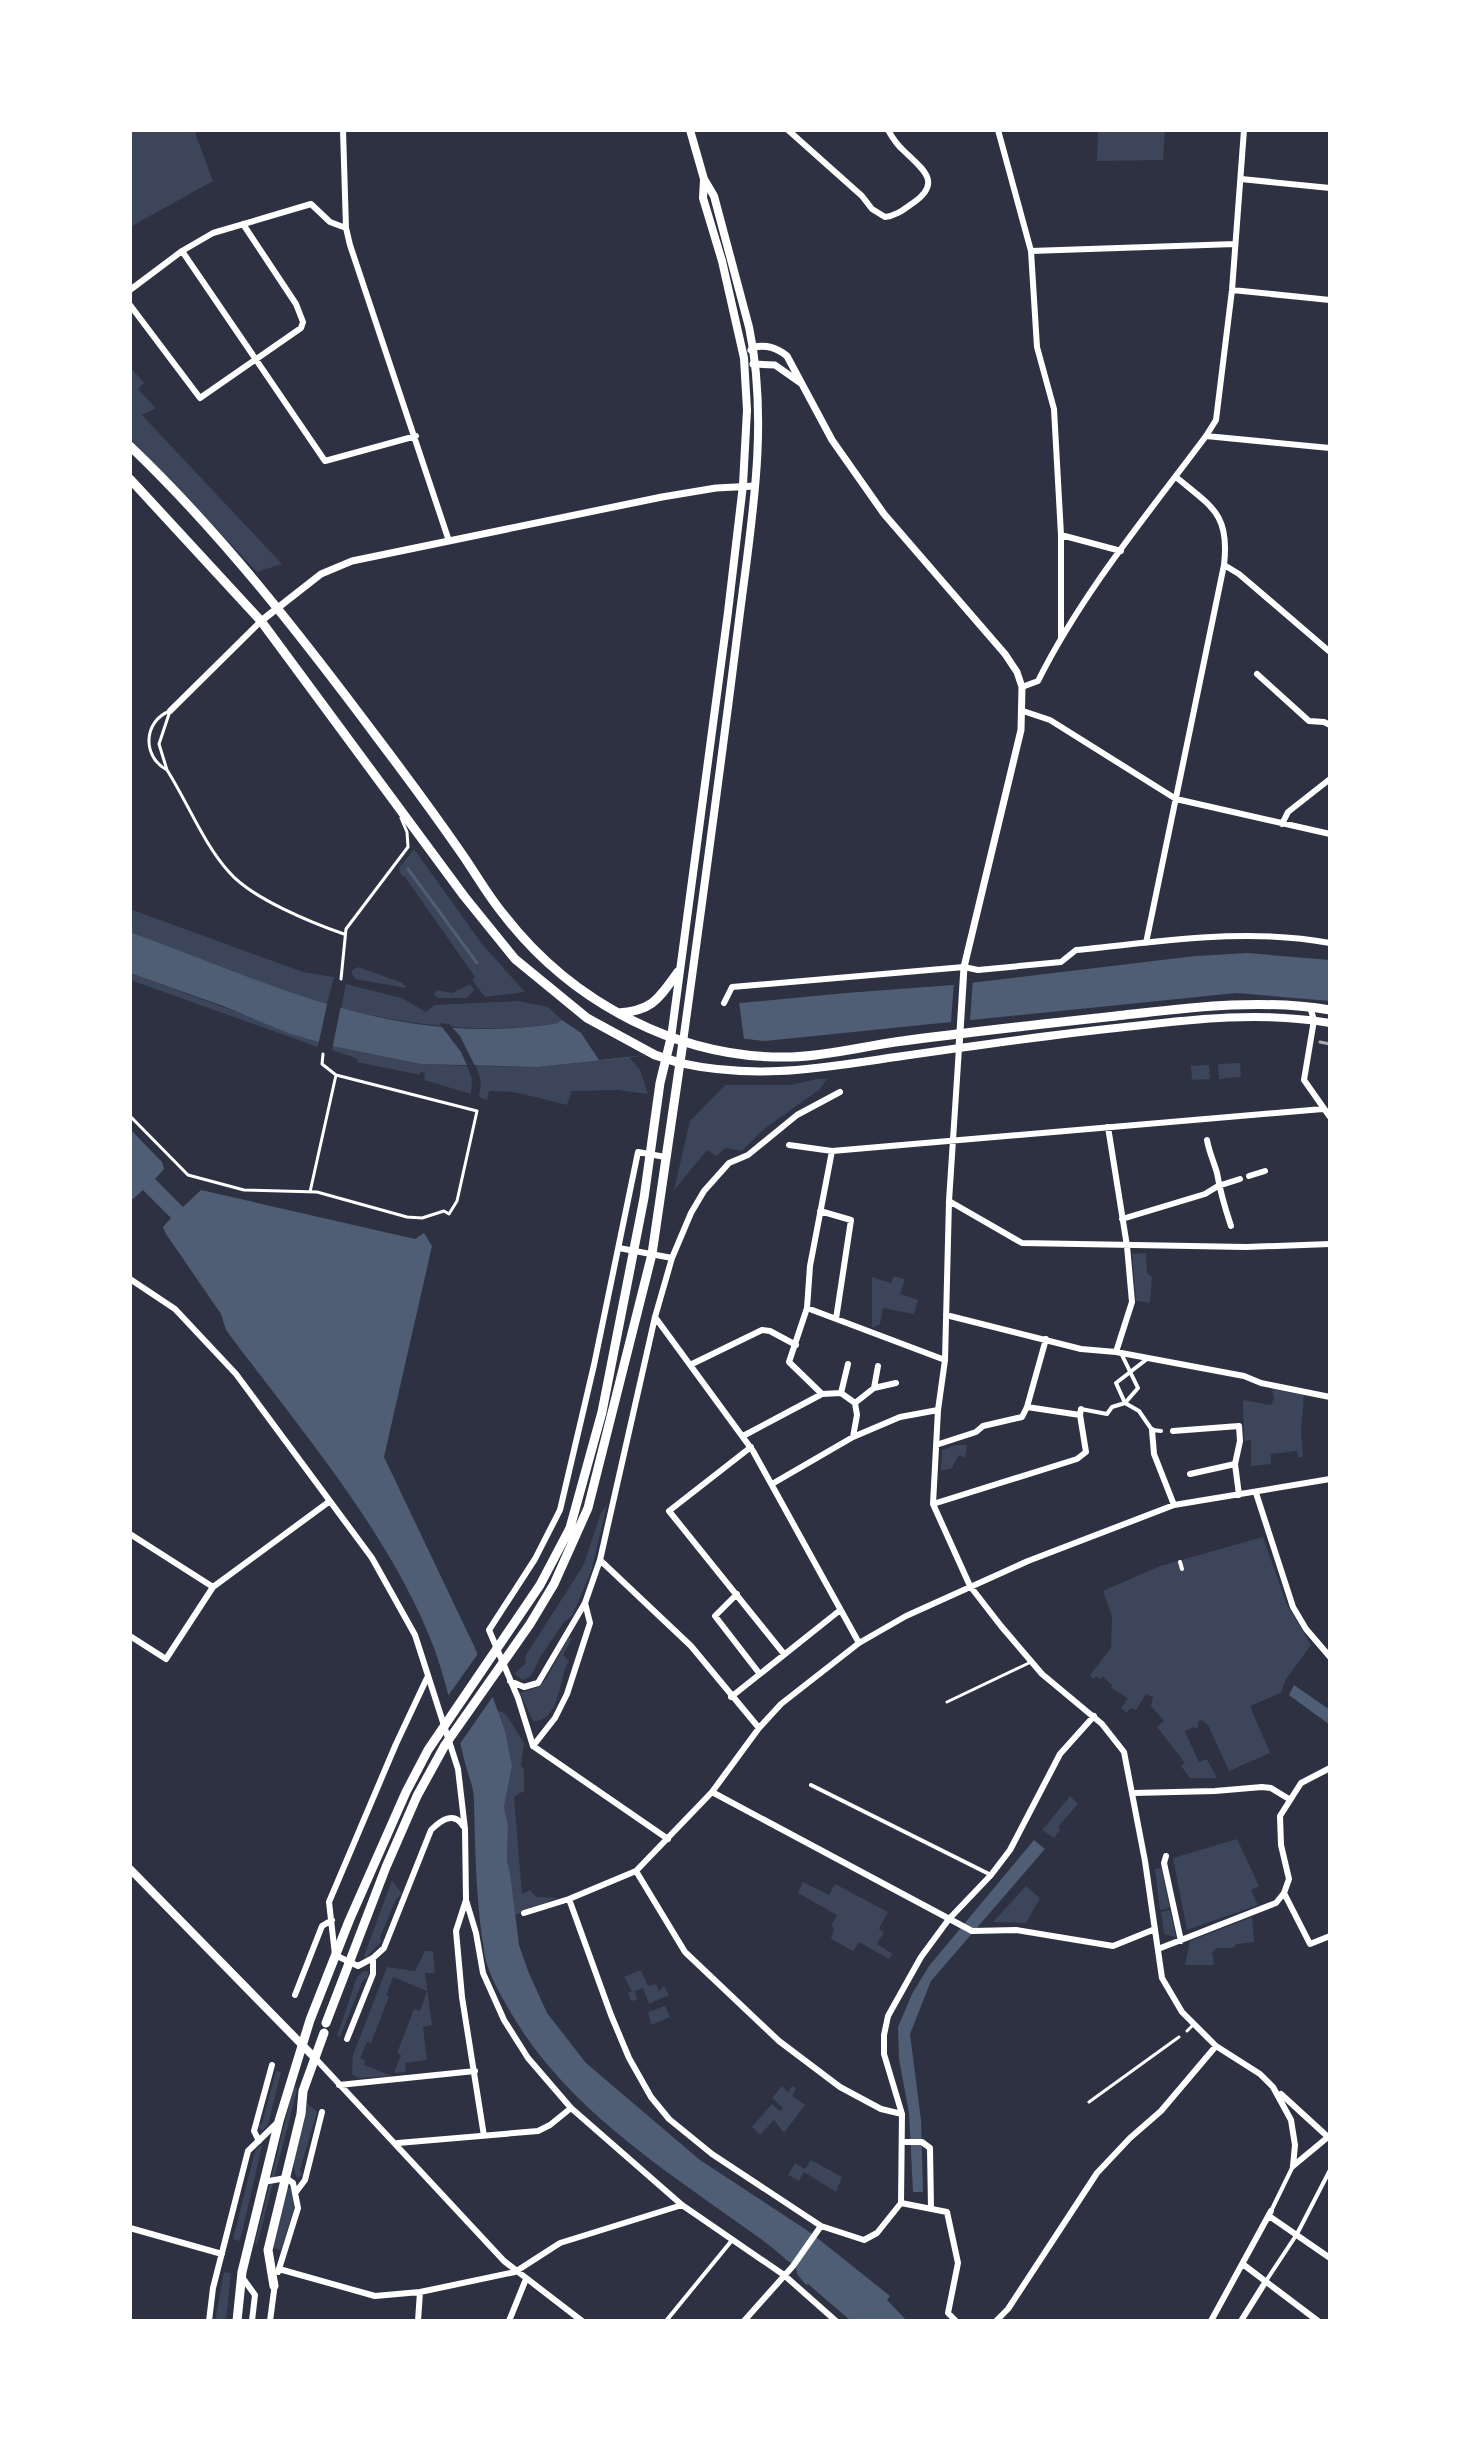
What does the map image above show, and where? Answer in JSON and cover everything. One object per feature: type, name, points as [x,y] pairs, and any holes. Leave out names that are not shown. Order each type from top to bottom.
[{"type":"main road","points":[[274,2286],[268,2250],[301,2114],[303,2091],[314,2057],[417,1796],[445,1745],[554,1584],[588,1508],[652,1254],[688,1007],[755,486],[758,412],[753,347],[714,196],[704,179],[690,130]]},
{"type":"main road","points":[[237,2321],[242,2277],[279,2121],[301,2046],[335,1955],[406,1792],[440,1730],[540,1585],[570,1528],[602,1412],[626,1249],[652,1154],[662,1055],[671,1038],[709,765],[743,485],[747,410],[744,358],[703,198],[704,179]]},
{"type":"main road","points":[[130,446],[210,529],[277,606],[398,766],[504,916],[550,964],[599,1004],[671,1038],[682,1047],[751,1057],[798,1057],[960,1028],[1226,1004],[1330,1010]]},
{"type":"main road","points":[[130,479],[261,621],[515,959],[587,1018],[662,1055],[680,1063],[719,1071],[775,1073],[1220,1017],[1248,1015],[1330,1023]]},
{"type":"main road","points":[[618,1014],[651,1005],[663,995],[678,972]]},
{"type":"main road","points":[[130,1869],[314,2057]]},
{"type":"street","points":[[788,130],[862,196],[872,209],[891,217],[924,196],[928,182],[927,175],[888,130]]},
{"type":"street","points":[[998,130],[1031,251],[1037,347],[1054,409],[1061,535],[1061,638]]},
{"type":"street","points":[[1022,687],[1038,681],[1061,638],[1216,420],[1232,290],[1244,130]]},
{"type":"street","points":[[346,131],[346,228],[449,541]]},
{"type":"street","points":[[1241,179],[1330,188]]},
{"type":"street","points":[[130,290],[182,251],[213,233],[311,204],[330,222],[346,228]]},
{"type":"street","points":[[130,305],[200,398],[301,328],[303,322],[296,304],[243,224]]},
{"type":"street","points":[[1031,251],[1235,244]]},
{"type":"street","points":[[182,251],[325,461],[416,436]]},
{"type":"street","points":[[1232,290],[1330,300]]},
{"type":"street","points":[[802,384],[775,365],[754,365],[744,358],[753,347],[777,348],[787,356],[802,384],[832,440],[884,514],[1005,654],[1017,672],[1022,687],[1023,711],[1018,744],[964,967],[949,1201],[945,1360],[938,1410],[933,1504],[970,1586],[1042,1674],[1113,1734],[1124,1752],[1134,1793],[1162,1978],[1182,2012],[1216,2046],[1260,2074],[1329,2136],[1293,2166]]},
{"type":"street","points":[[1206,436],[1330,448]]},
{"type":"street","points":[[1146,943],[1227,542],[1216,509],[1176,477]]},
{"type":"street","points":[[170,711],[277,606],[321,574],[352,561],[662,497],[743,485],[755,486]]},
{"type":"street","points":[[1061,535],[1121,551]]},
{"type":"street","points":[[1224,565],[1328,647]]},
{"type":"street","points":[[1257,674],[1309,721],[1330,725]]},
{"type":"street","points":[[1023,711],[1050,720],[1176,799],[1330,834]]},
{"type":"street","points":[[1282,824],[1288,812],[1330,779]]},
{"type":"street","points":[[724,1003],[732,987],[1061,962],[1076,950],[1146,943],[1217,936],[1263,936],[1330,943]]},
{"type":"street","points":[[1310,1007],[1314,1020],[1304,1080],[1330,1117]]},
{"type":"street","points":[[510,1681],[524,1687],[538,1683],[585,1603],[600,1560],[655,1317],[672,1258],[697,1202],[729,1163],[748,1155],[797,1115],[840,1092]]},
{"type":"street","points":[[789,1145],[832,1151],[1108,1127],[1204,1123],[1323,1109]]},
{"type":"street","points":[[1027,1407],[1107,1414],[1112,1407],[1125,1403],[1138,1388],[1119,1353],[1132,1302],[1127,1246],[1108,1127]]},
{"type":"street","points":[[1207,1140],[1231,1226]]},
{"type":"street","points":[[822,1394],[789,1362],[807,1308],[810,1266],[832,1151]]},
{"type":"street","points":[[665,1157],[638,1152],[626,1249],[560,1510],[535,1559],[489,1630],[533,1746],[668,1839]]},
{"type":"street","points":[[1249,1176],[1265,1171]]},
{"type":"street","points":[[1122,1219],[1205,1194],[1240,1179]]},
{"type":"street","points":[[949,1201],[1022,1243],[1127,1246],[1330,1244]]},
{"type":"street","points":[[820,1211],[851,1220],[836,1319]]},
{"type":"street","points":[[626,1249],[672,1258]]},
{"type":"street","points":[[130,1279],[175,1309],[244,1385],[372,1558],[415,1635],[458,1769],[465,1829],[466,1900],[483,1973],[504,2020],[528,2058],[571,2108],[682,2205],[784,2275],[836,2321]]},
{"type":"street","points":[[807,1308],[945,1360]]},
{"type":"street","points":[[946,1315],[1052,1343],[1244,1376],[1261,1383],[1330,1397]]},
{"type":"street","points":[[655,1317],[751,1447],[859,1643]]},
{"type":"street","points":[[692,1364],[762,1330],[796,1345]]},
{"type":"street","points":[[936,1445],[976,1432],[983,1426],[1022,1417],[1046,1339]]},
{"type":"street","points":[[1147,1359],[1116,1383],[1125,1403],[1139,1411],[1152,1430],[1154,1454],[1174,1505]]},
{"type":"street","points":[[841,1393],[848,1364]]},
{"type":"street","points":[[874,1388],[878,1366]]},
{"type":"street","points":[[855,1403],[874,1388],[896,1383]]},
{"type":"street","points":[[743,1436],[822,1394],[841,1393],[855,1403],[857,1415],[853,1437]]},
{"type":"street","points":[[772,1484],[853,1437],[900,1417],[938,1410]]},
{"type":"street","points":[[933,1504],[1077,1459],[1086,1452],[1080,1412]]},
{"type":"street","points":[[1173,1431],[1239,1426],[1240,1441],[1235,1464],[1239,1495]]},
{"type":"street","points":[[1152,1430],[1161,1431]]},
{"type":"street","points":[[751,1447],[669,1511],[784,1654]]},
{"type":"street","points":[[1190,1474],[1235,1464]]},
{"type":"street","points":[[524,1913],[569,1899],[636,1871],[712,1792],[759,1728],[781,1704],[859,1643],[906,1616],[1087,1537],[1174,1505],[1330,1479]]},
{"type":"street","points":[[1256,1493],[1293,1607],[1306,1629],[1330,1657]]},
{"type":"street","points":[[130,1636],[166,1659],[213,1587],[330,1501]]},
{"type":"street","points":[[130,1534],[213,1587]]},
{"type":"street","points":[[600,1560],[691,1646],[759,1728]]},
{"type":"street","points":[[1180,1562],[1182,1569]]},
{"type":"street","points":[[737,1594],[715,1616],[759,1673]]},
{"type":"street","points":[[533,1746],[555,1718],[567,1694],[590,1623],[585,1603]]},
{"type":"street","points":[[731,1697],[839,1611]]},
{"type":"street","points":[[427,1678],[329,1902],[335,1955],[358,1966],[384,1948],[431,1830],[440,1820],[452,1817],[460,1820],[465,1829]]},
{"type":"street","points":[[569,1899],[629,2058],[651,2097],[669,2119],[712,2154],[821,2226],[864,2240],[877,2233],[901,2203],[906,2142],[902,2114],[884,2054],[888,2016],[921,1957],[949,1919],[1010,1850],[1060,1754],[1094,1716]]},
{"type":"street","points":[[1158,1949],[1276,1903],[1289,1879],[1279,1828],[1280,1816],[1301,1783],[1330,1768]]},
{"type":"street","points":[[811,1785],[991,1875]]},
{"type":"street","points":[[1134,1793],[1262,1787],[1271,1788],[1289,1799]]},
{"type":"street","points":[[712,1792],[972,1931],[1016,1930],[1113,1946],[1155,1929]]},
{"type":"street","points":[[1166,1856],[1164,1863],[1181,1941]]},
{"type":"street","points":[[636,1871],[667,1927],[685,1952],[779,2041],[840,2087],[881,2109],[902,2114]]},
{"type":"street","points":[[1284,1893],[1310,1944],[1328,1941]]},
{"type":"street","points":[[466,1900],[456,1931],[462,1997],[484,2136]]},
{"type":"street","points":[[295,1995],[322,1926],[332,1920]]},
{"type":"street","points":[[347,2039],[373,1974],[373,1958]]},
{"type":"street","points":[[996,2321],[1008,2309],[1097,2173],[1161,2111],[1216,2046]]},
{"type":"street","points":[[314,2057],[515,2272],[582,2321]]},
{"type":"street","points":[[259,2141],[254,2131],[272,2065]]},
{"type":"street","points":[[339,2085],[475,2071]]},
{"type":"street","points":[[1211,2321],[1244,2265],[1293,2166],[1295,2145],[1291,2120],[1273,2087]]},
{"type":"street","points":[[397,2143],[538,2131],[571,2108]]},
{"type":"street","points":[[296,2192],[305,2180],[322,2112]]},
{"type":"street","points":[[209,2321],[248,2151],[279,2121]]},
{"type":"street","points":[[906,2142],[922,2142],[930,2148],[931,2208]]},
{"type":"street","points":[[1241,2321],[1297,2234],[1330,2170]]},
{"type":"street","points":[[263,2182],[286,2178],[293,2183],[298,2208],[274,2286],[270,2321]]},
{"type":"street","points":[[901,2203],[947,2212],[958,2263],[948,2313],[956,2321]]},
{"type":"street","points":[[279,2269],[375,2296],[420,2292],[515,2272],[560,2243],[682,2205]]},
{"type":"street","points":[[1270,2213],[1330,2258]]},
{"type":"street","points":[[744,2321],[793,2266],[821,2226]]},
{"type":"street","points":[[130,2228],[222,2254]]},
{"type":"street","points":[[666,2321],[733,2239]]},
{"type":"street","points":[[1244,2265],[1318,2321]]},
{"type":"street","points":[[242,2277],[255,2295],[252,2321]]},
{"type":"street","points":[[509,2321],[526,2279]]},
{"type":"street","points":[[418,2321],[420,2292]]},
{"type":"lane","points":[[167,770],[153,759],[148,739],[155,722],[170,711]]},
{"type":"lane","points":[[170,711],[159,744],[167,770],[229,872],[268,900],[344,934]]},
{"type":"lane","points":[[341,979],[344,934],[408,847],[401,811]]},
{"type":"lane","points":[[130,1116],[188,1175],[198,1179],[244,1190],[310,1192],[407,1217],[422,1218],[444,1211],[449,1214],[457,1201],[477,1111],[336,1075],[322,1064],[323,1054]]},
{"type":"lane","points":[[310,1192],[336,1075]]},
{"type":"lane","points":[[947,1702],[1031,1662]]},
{"type":"lane","points":[[1187,2031],[1194,2024]]},
{"type":"lane","points":[[1089,2102],[1179,2037]]},
{"type":"shaded area","points":[[130,130],[194,130],[213,181],[130,227]]},
{"type":"shaded area","points":[[1098,130],[1165,130],[1163,160],[1097,161]]},
{"type":"shaded area","points":[[130,367],[144,383],[138,389],[156,408],[142,415],[282,564],[257,572],[130,438]]},
{"type":"shaded area","points":[[414,849],[482,944],[525,992],[485,997],[472,980],[475,977],[401,875],[399,868]]},
{"type":"shaded area","points":[[130,909],[303,972],[334,977],[327,1004],[263,984],[130,932]]},
{"type":"shaded area","points":[[130,932],[287,991],[339,1007],[391,1020],[445,1027],[500,1029],[562,1020],[953,985],[1195,956],[1248,953],[1330,960],[1330,1001],[1236,993],[765,1041],[746,1039],[633,1057],[537,1067],[420,1064],[332,1046],[288,1033],[130,973]]},
{"type":"shaded area","points":[[358,967],[403,983],[406,988],[355,979],[351,971]]},
{"type":"shaded area","points":[[130,973],[319,1042],[318,1047],[130,980]]},
{"type":"shaded area","points":[[346,984],[402,998],[426,1012],[434,1005],[518,1001],[548,1007],[562,1020],[531,1026],[476,1028],[395,1020],[341,1009]]},
{"type":"shaded area","points":[[470,984],[474,990],[467,998],[438,998],[434,994],[437,990],[452,993]]},
{"type":"shaded area","points":[[332,1046],[419,1064],[467,1066],[472,1079],[471,1094],[424,1080],[425,1073],[420,1072],[420,1075],[357,1062],[358,1059],[332,1050]]},
{"type":"shaded area","points":[[629,1057],[640,1070],[648,1094],[617,1090],[572,1091],[567,1105],[514,1092],[489,1091],[487,1100],[479,1097],[481,1082],[476,1066],[537,1067]]},
{"type":"shaded area","points":[[1240,1063],[1241,1077],[1219,1079],[1218,1064]]},
{"type":"shaded area","points":[[1209,1065],[1210,1079],[1192,1080],[1191,1066]]},
{"type":"shaded area","points":[[827,1079],[820,1089],[764,1129],[742,1151],[726,1148],[716,1156],[707,1150],[674,1190],[690,1121],[725,1085],[790,1085]]},
{"type":"shaded area","points":[[130,1129],[162,1162],[164,1169],[155,1179],[183,1207],[201,1190],[415,1239],[424,1233],[432,1246],[384,1457],[475,1648],[505,1731],[512,1766],[504,1807],[508,1826],[507,1861],[519,1945],[528,1971],[547,2013],[586,2063],[700,2160],[811,2233],[890,2296],[887,2300],[907,2321],[851,2321],[806,2285],[797,2274],[796,2267],[768,2244],[619,2135],[557,2076],[530,2043],[500,1994],[487,1964],[478,1898],[473,1790],[439,1662],[416,1606],[369,1523],[226,1330],[221,1314],[166,1234],[163,1227],[171,1218],[143,1190],[133,1199],[130,1198]]},
{"type":"shaded area","points":[[1146,1253],[1147,1273],[1152,1277],[1150,1303],[1136,1301],[1132,1254]]},
{"type":"shaded area","points":[[894,1276],[905,1279],[900,1294],[918,1300],[914,1314],[883,1308],[880,1324],[872,1328],[872,1277],[891,1283]]},
{"type":"shaded area","points":[[1272,1389],[1304,1395],[1301,1431],[1303,1457],[1298,1457],[1297,1451],[1271,1454],[1271,1464],[1251,1466],[1251,1440],[1244,1441],[1243,1400],[1271,1405],[1274,1398]]},
{"type":"shaded area","points":[[967,1445],[965,1458],[959,1455],[952,1468],[941,1471],[942,1450]]},
{"type":"shaded area","points":[[607,1505],[591,1572],[572,1616],[564,1622],[531,1676],[523,1680],[514,1674],[525,1664],[526,1655],[583,1566],[601,1513]]},
{"type":"shaded area","points":[[1263,1537],[1287,1605],[1311,1645],[1286,1679],[1281,1693],[1250,1706],[1270,1753],[1229,1771],[1208,1725],[1202,1720],[1198,1722],[1198,1729],[1194,1727],[1185,1731],[1199,1762],[1207,1759],[1217,1778],[1190,1778],[1181,1766],[1185,1763],[1157,1727],[1164,1721],[1151,1706],[1153,1697],[1146,1694],[1136,1710],[1130,1708],[1127,1713],[1121,1708],[1128,1698],[1111,1688],[1112,1685],[1103,1677],[1093,1679],[1090,1675],[1111,1648],[1112,1617],[1103,1591],[1160,1566]]},
{"type":"shaded area","points":[[569,1637],[572,1638],[563,1655],[569,1661],[554,1707],[542,1719],[533,1721],[520,1693],[538,1687],[546,1679]]},
{"type":"shaded area","points":[[1294,1685],[1330,1710],[1330,1725],[1289,1695]]},
{"type":"shaded area","points":[[497,1710],[506,1714],[524,1743],[521,1765],[524,1770],[524,1791],[514,1797],[522,1894],[530,1890],[536,1897],[558,1898],[515,1915],[507,1861],[508,1826],[504,1807],[512,1766]]},
{"type":"shaded area","points":[[1070,1796],[1078,1804],[1058,1827],[1060,1830],[1054,1838],[1042,1830]]},
{"type":"shaded area","points":[[1237,1839],[1259,1886],[1251,1890],[1258,1905],[1187,1930],[1173,1858]]},
{"type":"shaded area","points":[[1034,1840],[1045,1849],[931,1981],[910,2034],[921,2120],[923,2192],[913,2192],[909,2113],[899,2059],[898,2027],[912,1994],[929,1966]]},
{"type":"shaded area","points":[[1161,1868],[1170,1908],[1160,1910],[1155,1869]]},
{"type":"shaded area","points":[[392,1880],[402,1894],[396,1899],[380,1937],[381,1942],[366,1958],[364,1956]]},
{"type":"shaded area","points":[[803,1882],[829,1895],[835,1884],[888,1912],[879,1929],[884,1932],[877,1944],[893,1954],[889,1959],[859,1942],[853,1951],[831,1939],[834,1928],[831,1926],[837,1915],[798,1893]]},
{"type":"shaded area","points":[[1026,1886],[1040,1898],[1026,1923],[993,1922]]},
{"type":"shaded area","points":[[1170,1910],[1176,1937],[1164,1934],[1161,1912]]},
{"type":"shaded area","points":[[1252,1917],[1254,1942],[1237,1944],[1232,1948],[1217,1948],[1212,1953],[1214,1965],[1185,1965],[1190,1941]]},
{"type":"shaded area","points":[[425,1951],[433,1951],[435,1973],[425,1973],[432,2025],[423,2027],[427,2060],[405,2063],[406,2072],[394,2073],[401,2055],[397,2053],[414,2009],[420,2011],[427,1991],[393,1977],[386,1995],[389,1997],[371,2043],[367,2042],[360,2058],[365,2060],[364,2065],[392,2076],[358,2078],[352,2074],[353,2055],[387,1967],[415,1971]]},
{"type":"shaded area","points":[[641,1970],[648,1986],[656,1984],[659,1991],[664,1986],[669,1995],[649,2004],[643,1988],[635,1991],[637,2000],[631,2001],[628,1993],[632,1991],[624,1977]]},
{"type":"shaded area","points":[[364,1971],[369,1972],[367,1978],[363,1980],[340,2037],[337,2036],[357,1977]]},
{"type":"shaded area","points":[[665,2006],[670,2017],[651,2025],[648,2012]]},
{"type":"shaded area","points":[[276,2071],[281,2072],[268,2125],[262,2131],[257,2126],[262,2123]]},
{"type":"shaded area","points":[[294,2085],[296,2094],[257,2245],[255,2244]]},
{"type":"shaded area","points":[[782,2086],[788,2092],[792,2086],[796,2088],[792,2096],[805,2105],[784,2133],[774,2120],[760,2135],[752,2127],[772,2104],[780,2111],[783,2108],[772,2098]]},
{"type":"shaded area","points":[[307,2103],[317,2112],[300,2170],[303,2175],[297,2178],[294,2152]]},
{"type":"shaded area","points":[[260,2146],[240,2241],[233,2239],[255,2151]]},
{"type":"shaded area","points":[[811,2160],[842,2177],[836,2192],[804,2172],[799,2181],[788,2175],[795,2163],[805,2169]]},
{"type":"shaded area","points":[[287,2188],[291,2188],[295,2201],[281,2250],[272,2248]]},
{"type":"shaded area","points":[[224,2272],[231,2273],[226,2321],[215,2321]]},
{"type":"pier","points":[[973,977],[970,1022],[951,1023],[954,981]]},
{"type":"pier","points":[[328,1000],[341,1005],[332,1050],[318,1046]]},
{"type":"pier","points":[[739,1002],[744,1039],[765,1043],[599,1060],[581,1033],[562,1020]]},
{"type":"pier","points":[[439,1023],[449,1024],[460,1036],[477,1070],[469,1070],[461,1052]]},
{"type":"pier","points":[[480,1651],[496,1692],[457,1748],[445,1700]]},
{"type":"waterway","points":[[408,869],[477,963]]},
{"type":"railway","points":[[1320,1042],[1330,1044]]}]
